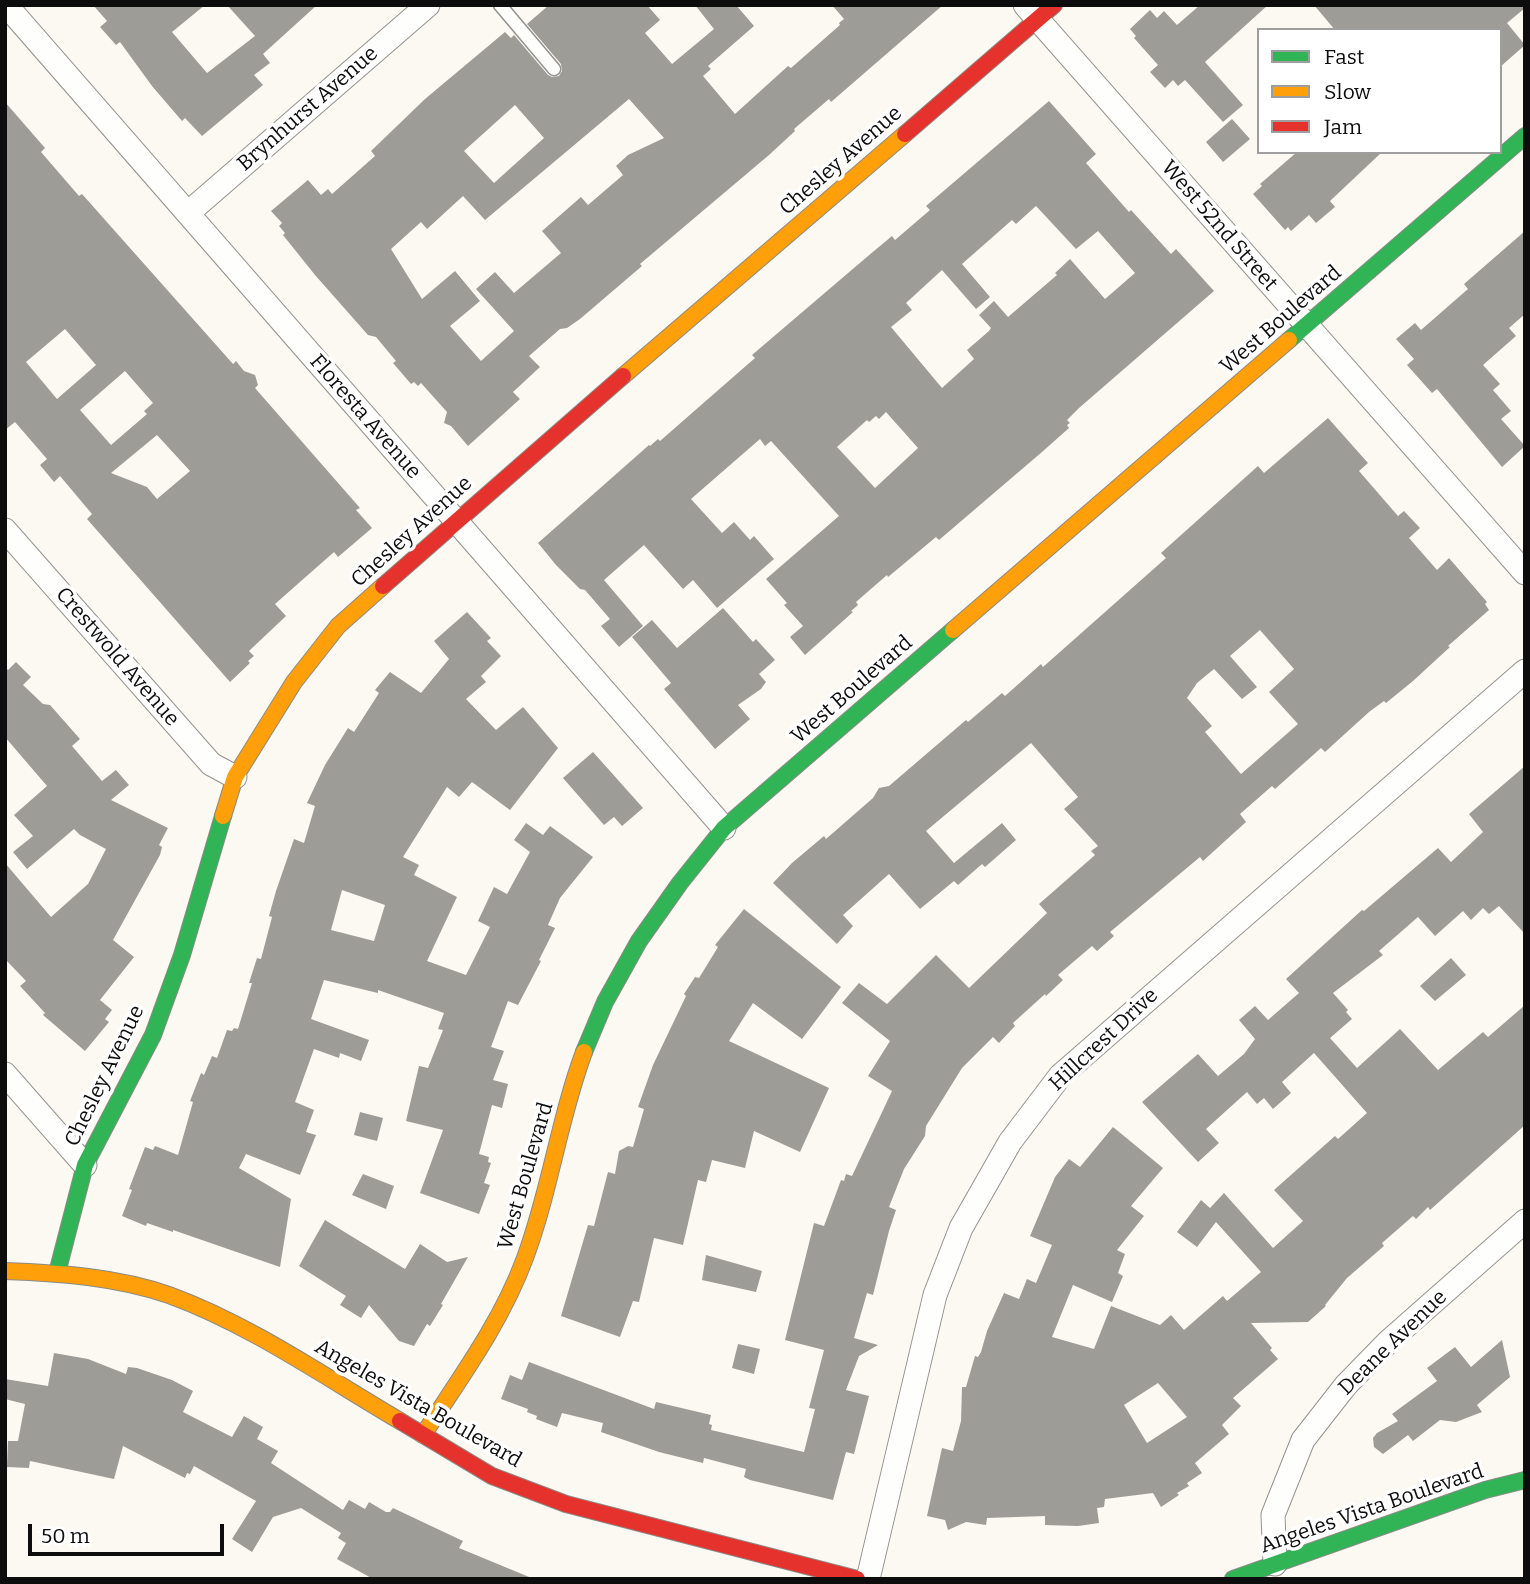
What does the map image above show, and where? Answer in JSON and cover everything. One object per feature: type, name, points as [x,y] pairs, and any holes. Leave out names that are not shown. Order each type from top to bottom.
[{"type":"street","name":"Floresta Avenue","points":[[6,5],[724,828]]},
{"type":"street","name":"Brynhurst Avenue","points":[[188,213],[428,5]]},
{"type":"street","name":"West 52nd Street","points":[[1039,10],[1307,326],[1525,573]]},
{"type":"street","name":"Chesley Avenue","points":[[57,1273],[85,1165],[153,1035],[182,955],[235,777],[294,682],[338,626],[1039,10]]},
{"type":"street","name":"West Boulevard","points":[[424,1436],[513,1286],[533,1235],[579,1065],[606,1002],[633,948],[679,882],[724,828],[1525,136]]},
{"type":"street","name":"Crestwold Avenue","points":[[5,530],[211,764],[235,777]]},
{"type":"street","name":"Hillcrest Drive","points":[[868,1579],[935,1295],[961,1228],[1010,1142],[1060,1076],[1525,671]]},
{"type":"street","points":[[5,1074],[85,1165]]},
{"type":"street","name":"Deane Avenue","points":[[1275,1564],[1273,1516],[1303,1440],[1346,1385],[1389,1341],[1525,1221]]},
{"type":"street","name":"Angeles Vista Boulevard","points":[[5,1270],[104,1279],[168,1295],[236,1324],[492,1476],[566,1504],[857,1579]]},
{"type":"street","name":"Angeles Vista Boulevard","points":[[1233,1579],[1485,1490],[1525,1480]]},
{"type":"lane","points":[[500,5],[554,69]]},
{"type":"building","points":[[93,5],[205,5],[172,32],[207,73],[255,36],[227,5],[317,5],[263,54],[270,63],[254,75],[263,85],[202,136],[185,118],[182,121],[120,42],[116,45],[100,27],[107,21]]},
{"type":"building","points":[[549,5],[647,5],[660,20],[645,33],[672,64],[714,29],[695,5],[736,5],[754,26],[708,66],[711,69],[703,76],[735,114],[788,66],[791,68],[840,25],[844,19],[832,5],[943,5],[831,102],[829,99],[794,129],[795,131],[769,155],[640,264],[642,266],[580,319],[567,328],[560,329],[529,356],[540,367],[513,392],[520,399],[468,446],[451,426],[444,423],[447,412],[421,383],[418,386],[414,382],[411,384],[376,337],[368,335],[315,275],[283,235],[285,233],[279,226],[282,223],[271,211],[308,180],[321,195],[328,189],[332,194],[375,156],[371,151],[425,99],[505,32],[511,38],[514,35],[548,75],[559,76],[562,71],[561,64],[527,24]],"holes":[[[629,99],[664,138],[628,155],[616,166],[623,175],[588,205],[581,197],[542,231],[561,253],[514,293],[495,272],[476,289],[514,331],[481,361],[450,326],[480,301],[455,271],[422,299],[391,249],[421,222],[427,229],[463,196],[485,220]],[[515,105],[544,138],[494,183],[464,151]]]},
{"type":"building","points":[[1200,5],[1268,5],[1205,62],[1243,105],[1223,122],[1185,80],[1178,86],[1173,80],[1165,88],[1150,72],[1158,65],[1134,38],[1136,36],[1130,29],[1150,10],[1157,18],[1164,11],[1177,25]]},
{"type":"building","points":[[1314,5],[1525,5],[1525,8],[1507,23],[1525,45],[1502,65],[1502,28],[1333,28]]},
{"type":"building","points":[[1049,101],[1096,154],[1086,163],[1171,254],[1176,249],[1214,291],[1079,408],[1067,420],[1070,423],[1067,425],[1069,428],[939,540],[936,537],[888,577],[887,575],[856,602],[858,605],[851,611],[853,612],[805,655],[790,637],[803,626],[766,579],[839,516],[771,441],[765,446],[760,439],[691,499],[722,533],[734,522],[750,540],[754,536],[774,559],[717,608],[693,580],[683,589],[644,545],[604,580],[643,626],[619,647],[601,626],[610,619],[538,543],[649,445],[658,439],[660,441],[755,358],[752,355],[868,256],[892,236],[895,240],[930,210],[926,206]],"holes":[[[1036,206],[1076,249],[1098,231],[1135,273],[1105,299],[1070,259],[1055,273],[1057,275],[1008,317],[994,301],[979,315],[991,328],[967,350],[974,359],[942,388],[891,327],[912,310],[906,303],[942,270],[976,309],[990,297],[962,264],[1012,220],[1016,224]],[[886,412],[918,448],[875,488],[837,447],[867,420],[869,422],[876,416],[879,419]]]},
{"type":"building","points":[[5,102],[45,148],[41,152],[79,196],[82,194],[233,364],[236,361],[244,371],[255,375],[258,385],[255,388],[360,508],[356,510],[372,528],[338,557],[334,552],[275,604],[286,616],[249,651],[254,656],[248,661],[250,663],[230,682],[87,519],[92,514],[60,476],[54,482],[40,465],[47,459],[15,422],[5,430]],"holes":[[[65,329],[96,365],[57,399],[26,362]],[[125,371],[153,403],[144,411],[147,414],[111,445],[80,410]],[[157,435],[190,471],[157,499],[147,487],[111,473]]]},
{"type":"building","points":[[1232,119],[1250,139],[1223,162],[1206,142]]},
{"type":"building","points":[[1295,154],[1380,154],[1330,201],[1335,207],[1316,223],[1309,215],[1291,231],[1288,227],[1285,230],[1253,194],[1262,186],[1260,184]]},
{"type":"building","points":[[1525,231],[1525,314],[1509,328],[1516,336],[1483,365],[1500,384],[1493,390],[1511,411],[1501,419],[1525,446],[1502,467],[1437,389],[1432,393],[1407,365],[1414,359],[1396,339],[1415,323],[1421,330],[1468,289],[1464,284]]},
{"type":"building","points":[[1328,418],[1368,463],[1359,471],[1398,516],[1404,511],[1420,528],[1409,538],[1437,570],[1449,558],[1487,602],[1485,604],[1489,610],[1386,703],[1384,701],[1369,712],[1325,752],[1321,748],[1275,789],[1272,786],[1240,814],[1246,822],[1203,861],[1200,857],[1110,932],[1114,936],[1097,951],[1092,946],[1058,975],[1063,980],[1013,1023],[1015,1026],[999,1043],[993,1037],[962,1068],[926,1126],[925,1136],[904,1169],[889,1207],[896,1210],[873,1295],[867,1293],[854,1338],[878,1345],[859,1356],[846,1390],[869,1396],[854,1454],[846,1452],[833,1500],[750,1480],[744,1477],[746,1469],[704,1458],[703,1463],[659,1452],[601,1432],[603,1423],[562,1413],[557,1427],[536,1419],[537,1416],[527,1412],[528,1409],[501,1399],[510,1375],[522,1380],[529,1362],[654,1409],[656,1402],[711,1415],[711,1430],[804,1452],[815,1409],[809,1408],[824,1350],[785,1340],[814,1223],[824,1226],[841,1180],[844,1181],[846,1174],[852,1176],[892,1091],[868,1076],[890,1041],[842,1003],[859,983],[887,1004],[936,955],[969,988],[1047,913],[1039,904],[1095,855],[1091,851],[1098,846],[1064,809],[1078,797],[1031,743],[926,831],[954,863],[1002,823],[1016,840],[985,867],[982,864],[958,885],[954,881],[920,909],[889,874],[843,915],[853,926],[837,944],[773,883],[792,863],[824,836],[826,839],[873,798],[879,788],[889,786],[966,720],[968,722],[1002,693],[1005,696],[1041,664],[1043,667],[1166,558],[1161,553],[1258,466],[1264,473]],"holes":[[[1260,630],[1294,669],[1269,692],[1298,724],[1241,774],[1205,732],[1212,726],[1187,698],[1197,683],[1214,669],[1242,699],[1257,687],[1230,656]]]},
{"type":"building","points":[[723,608],[753,642],[756,639],[775,660],[759,674],[766,682],[761,689],[738,705],[750,719],[715,749],[664,689],[671,683],[632,637],[652,620],[677,648]]},
{"type":"building","points":[[467,612],[491,638],[487,641],[501,656],[481,676],[486,682],[466,699],[496,730],[523,707],[558,748],[510,810],[472,782],[459,797],[447,787],[403,857],[419,865],[414,875],[457,897],[427,961],[466,975],[490,927],[478,921],[494,887],[507,894],[530,852],[514,840],[526,823],[543,835],[550,826],[593,857],[560,898],[548,925],[555,928],[539,960],[541,961],[518,1005],[508,1001],[491,1047],[504,1051],[493,1080],[508,1084],[502,1108],[492,1105],[479,1154],[489,1157],[488,1162],[491,1163],[484,1183],[490,1185],[479,1214],[420,1193],[443,1130],[406,1121],[419,1066],[428,1068],[443,1030],[438,1029],[444,1013],[378,990],[378,993],[324,980],[311,1019],[369,1040],[361,1061],[340,1053],[339,1058],[314,1049],[295,1102],[314,1110],[306,1132],[316,1135],[300,1175],[246,1154],[239,1168],[291,1199],[280,1267],[173,1230],[147,1223],[146,1226],[122,1216],[145,1147],[153,1150],[155,1146],[178,1155],[193,1102],[190,1101],[201,1073],[204,1075],[212,1056],[217,1058],[227,1030],[238,1029],[257,958],[261,959],[276,891],[294,839],[304,843],[315,806],[307,803],[325,765],[348,728],[354,732],[379,693],[375,690],[390,672],[421,693],[449,659],[434,641]],"holes":[[[342,890],[385,905],[374,941],[331,930]]]},
{"type":"building","points":[[16,662],[31,677],[23,685],[43,704],[50,705],[80,739],[72,746],[102,781],[116,770],[129,785],[111,800],[168,828],[159,845],[162,847],[160,855],[113,940],[134,957],[100,1000],[112,1010],[105,1019],[109,1022],[85,1051],[43,1015],[45,1013],[20,986],[26,981],[5,959],[5,863],[51,917],[88,884],[106,849],[74,829],[27,869],[13,852],[33,836],[14,815],[47,786],[5,737],[5,667],[8,670]]},
{"type":"building","points":[[593,752],[643,808],[622,826],[614,817],[604,825],[563,778]]},
{"type":"building","points":[[1525,766],[1525,934],[1499,906],[1489,914],[1483,908],[1471,920],[1463,911],[1435,936],[1418,917],[1379,951],[1383,955],[1333,993],[1352,1019],[1330,1038],[1357,1068],[1400,1029],[1438,1070],[1483,1032],[1488,1037],[1525,1005],[1525,1125],[1430,1210],[1428,1207],[1416,1219],[1413,1216],[1382,1243],[1384,1246],[1347,1278],[1326,1306],[1308,1322],[1251,1323],[1278,1359],[1233,1398],[1241,1406],[1222,1425],[1229,1434],[1195,1463],[1202,1473],[1187,1483],[1189,1486],[1177,1493],[1179,1495],[1161,1507],[1153,1493],[1105,1499],[1104,1507],[1097,1508],[1099,1523],[1078,1526],[1045,1525],[1045,1516],[987,1518],[986,1525],[966,1522],[948,1530],[945,1520],[927,1516],[942,1448],[953,1451],[961,1421],[962,1387],[966,1387],[975,1356],[978,1357],[981,1352],[1004,1293],[1019,1299],[1027,1279],[1036,1283],[1052,1245],[1030,1236],[1055,1177],[1069,1159],[1080,1167],[1113,1127],[1163,1168],[1131,1206],[1144,1216],[1117,1250],[1125,1254],[1118,1273],[1123,1276],[1112,1302],[1073,1285],[1052,1337],[1094,1349],[1111,1306],[1160,1325],[1171,1315],[1184,1330],[1223,1296],[1227,1301],[1261,1272],[1216,1222],[1197,1247],[1177,1232],[1201,1200],[1210,1208],[1224,1193],[1273,1248],[1303,1221],[1274,1190],[1335,1136],[1338,1139],[1367,1113],[1314,1053],[1282,1082],[1291,1093],[1273,1109],[1264,1098],[1257,1104],[1247,1092],[1206,1129],[1219,1143],[1198,1162],[1142,1102],[1198,1054],[1218,1076],[1244,1054],[1255,1039],[1239,1020],[1255,1006],[1268,1020],[1299,993],[1286,979],[1362,910],[1438,848],[1451,862],[1483,832],[1469,814]],"holes":[[[1158,1383],[1187,1417],[1147,1443],[1124,1405]]]},
{"type":"building","points":[[744,909],[841,987],[802,1039],[753,1003],[729,1041],[829,1088],[800,1152],[754,1131],[745,1168],[712,1160],[706,1182],[698,1180],[683,1245],[654,1238],[639,1302],[633,1301],[620,1337],[561,1316],[588,1225],[594,1226],[608,1172],[615,1174],[619,1151],[628,1146],[633,1147],[644,1109],[638,1107],[653,1065],[686,996],[684,994],[695,977],[699,978],[718,947],[715,945]]},
{"type":"building","points":[[1451,958],[1466,975],[1435,1001],[1420,986]]},
{"type":"building","points":[[360,1112],[383,1118],[377,1141],[354,1135]]},
{"type":"building","points":[[363,1174],[394,1186],[386,1209],[352,1195]]},
{"type":"building","points":[[325,1220],[405,1269],[420,1244],[447,1262],[468,1257],[441,1304],[443,1305],[414,1346],[399,1341],[369,1305],[361,1318],[340,1305],[346,1296],[299,1266]]},
{"type":"building","points":[[706,1255],[762,1271],[756,1292],[702,1280]]},
{"type":"building","points":[[1502,1340],[1510,1377],[1477,1405],[1482,1412],[1456,1422],[1440,1420],[1413,1441],[1408,1435],[1383,1454],[1374,1447],[1373,1438],[1377,1433],[1398,1421],[1392,1414],[1437,1381],[1427,1368],[1455,1347],[1471,1367]]},
{"type":"building","points":[[738,1344],[760,1349],[754,1374],[732,1368]]},
{"type":"building","points":[[54,1353],[88,1359],[126,1374],[128,1367],[137,1368],[172,1380],[193,1391],[183,1412],[232,1437],[244,1416],[263,1427],[257,1439],[278,1451],[271,1463],[343,1510],[349,1500],[365,1509],[369,1502],[386,1512],[393,1508],[463,1541],[459,1548],[534,1579],[373,1579],[337,1559],[346,1543],[338,1538],[341,1533],[301,1508],[273,1517],[252,1552],[232,1539],[256,1501],[194,1466],[185,1478],[123,1446],[114,1479],[30,1461],[29,1468],[7,1467],[8,1441],[18,1441],[25,1404],[5,1399],[5,1379],[48,1386]]},
{"type":"traffic: fast","points":[[1289,340],[1525,136]]},
{"type":"traffic: fast","points":[[584,1052],[605,1002],[639,941],[680,883],[724,828],[953,630]]},
{"type":"traffic: fast","points":[[57,1273],[85,1165],[153,1035],[182,955],[223,816]]},
{"type":"traffic: fast","points":[[1233,1579],[1485,1490],[1525,1480]]},
{"type":"traffic: slow","points":[[623,376],[905,134]]},
{"type":"traffic: slow","points":[[953,630],[1289,340]]},
{"type":"traffic: slow","points":[[223,816],[235,777],[294,682],[338,626],[383,586]]},
{"type":"traffic: slow","points":[[423,1435],[479,1350],[515,1282],[534,1233],[584,1052]]},
{"type":"traffic: slow","points":[[5,1271],[88,1277],[169,1295],[258,1336],[400,1421]]},
{"type":"traffic: jam","points":[[905,134],[1054,5]]},
{"type":"traffic: jam","points":[[383,586],[623,376]]},
{"type":"traffic: jam","points":[[400,1421],[492,1476],[566,1504],[857,1579]]}]
